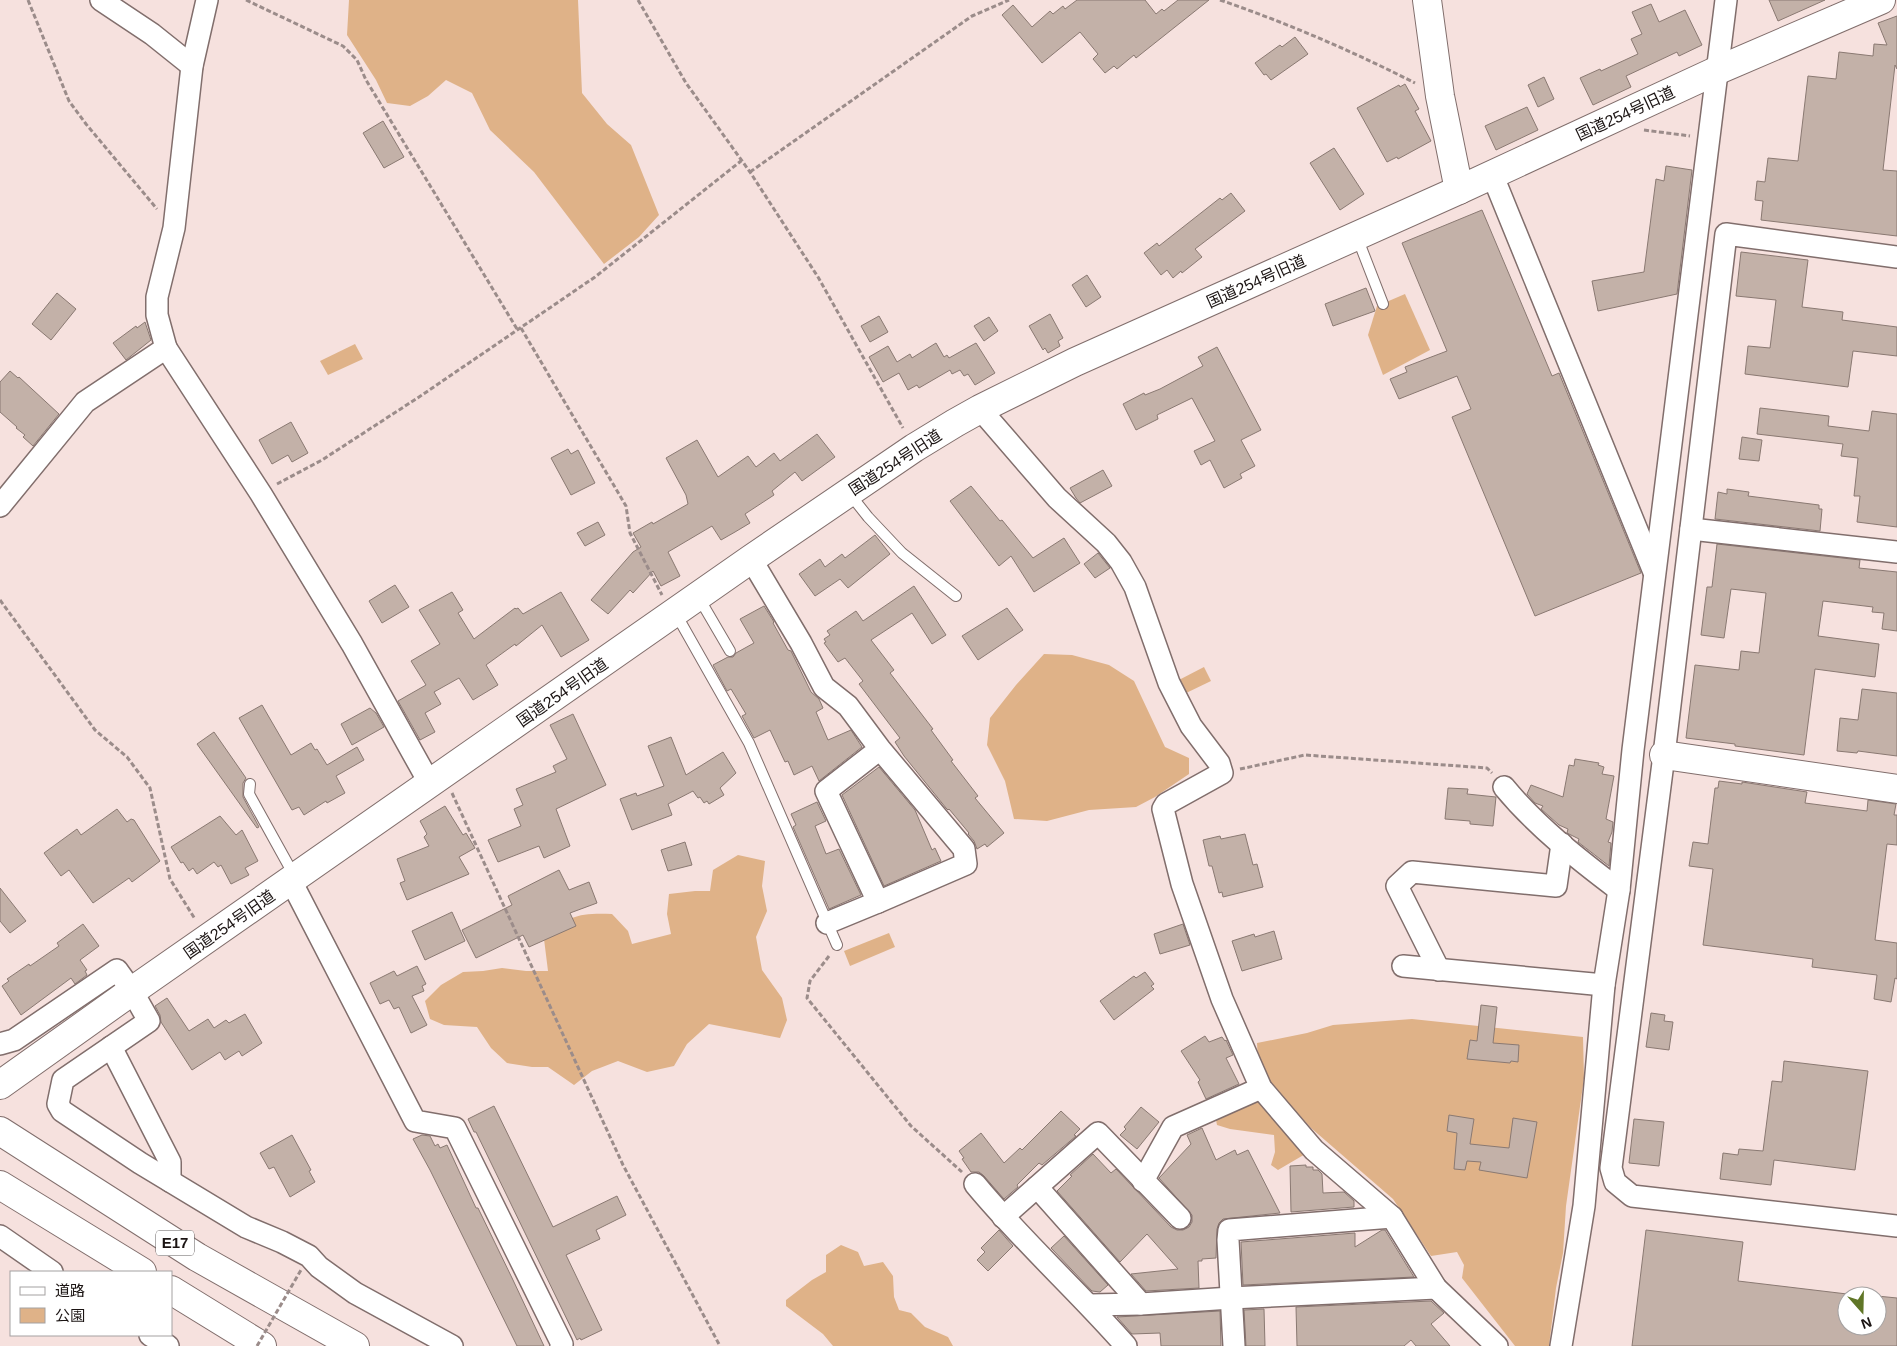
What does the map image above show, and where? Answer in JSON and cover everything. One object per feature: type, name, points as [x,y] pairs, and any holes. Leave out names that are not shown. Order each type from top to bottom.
[{"type":"main road","points":[[1427,0],[1440,96],[1459,190]]},
{"type":"main road","name":"国道254号旧道","points":[[0,1085],[751,559],[914,448],[980,408],[1075,362],[1459,190],[1716,71],[1882,0]]},
{"type":"main road","points":[[1664,755],[1897,789]]},
{"type":"main road","name":"E17","points":[[0,1132],[197,1257],[354,1346]]},
{"type":"main road","name":"E17","points":[[0,1185],[140,1271]]},
{"type":"main road","points":[[172,1291],[262,1346]]},
{"type":"street","points":[[101,0],[152,34],[192,66]]},
{"type":"street","points":[[206,0],[192,66],[174,228],[157,297],[157,315],[166,348],[260,494],[437,779]]},
{"type":"street","points":[[1561,1346],[1584,1206],[1604,985],[1618,890],[1633,750],[1726,0]]},
{"type":"street","points":[[1492,174],[1655,575]]},
{"type":"street","points":[[1897,256],[1726,234],[1664,755],[1611,1168],[1615,1182],[1632,1196],[1897,1226]]},
{"type":"street","points":[[0,506],[85,402],[166,348]]},
{"type":"street","points":[[980,408],[1057,498],[1106,543],[1121,562],[1135,587],[1170,683],[1191,726],[1219,763],[1222,773],[1166,804],[1163,808],[1182,884],[1219,990],[1261,1088],[1314,1150],[1392,1217],[1436,1288],[1497,1346]]},
{"type":"street","points":[[1691,529],[1897,552]]},
{"type":"street","points":[[751,559],[824,687],[848,706],[880,749],[964,849],[966,864],[827,923]]},
{"type":"street","points":[[878,902],[826,791],[880,749]]},
{"type":"street","points":[[1633,750],[1664,755]]},
{"type":"street","points":[[1504,788],[1518,804],[1562,844],[1618,890]]},
{"type":"street","points":[[1439,970],[1397,886],[1412,872],[1556,886],[1562,844]]},
{"type":"street","points":[[293,879],[415,1121],[455,1128],[562,1344],[561,1346]]},
{"type":"street","points":[[1403,966],[1604,985]]},
{"type":"street","points":[[0,1044],[14,1040],[117,970],[132,991],[149,1021],[63,1080],[58,1104],[62,1111],[170,1181],[246,1227],[309,1256],[319,1267],[355,1293],[452,1346]]},
{"type":"street","points":[[111,1048],[170,1162],[170,1181]]},
{"type":"street","points":[[1143,1180],[1173,1127],[1261,1088]]},
{"type":"street","points":[[1003,1218],[1098,1133],[1180,1218]]},
{"type":"street","points":[[975,1184],[1003,1218],[1090,1305],[1126,1346]]},
{"type":"street","points":[[1037,1187],[1142,1304]]},
{"type":"street","points":[[1234,1346],[1229,1230],[1392,1217]]},
{"type":"street","points":[[0,1236],[51,1271]]},
{"type":"street","points":[[1090,1305],[1142,1304],[1436,1288]]},
{"type":"street","points":[[152,1336],[168,1346]]},
{"type":"lane","points":[[1356,236],[1383,304]]},
{"type":"lane","points":[[848,492],[868,517],[902,553],[956,596]]},
{"type":"lane","points":[[698,597],[730,651]]},
{"type":"lane","points":[[676,613],[749,743],[837,945]]},
{"type":"lane","points":[[250,784],[249,794],[293,879]]},
{"type":"path","points":[[28,0],[69,101],[86,124],[174,228]]},
{"type":"path","points":[[246,0],[343,46],[358,60],[366,80],[626,506],[630,533],[633,540],[662,595],[676,613]]},
{"type":"path","points":[[638,0],[686,83],[750,172],[818,277],[914,448]]},
{"type":"path","points":[[750,172],[972,16],[1009,0]]},
{"type":"path","points":[[1220,0],[1269,17],[1358,54],[1440,96]]},
{"type":"path","points":[[1641,129],[1708,139]]},
{"type":"path","points":[[260,494],[322,460],[419,397],[594,277],[741,161]]},
{"type":"path","points":[[0,600],[95,730],[127,757],[150,788],[170,879],[208,938]]},
{"type":"path","points":[[1222,773],[1305,755],[1488,768],[1504,788]]},
{"type":"path","points":[[437,779],[623,1165],[720,1346]]},
{"type":"path","points":[[837,945],[810,981],[807,998],[911,1126],[975,1184]]},
{"type":"path","points":[[256,1346],[301,1270]]},
{"type":"green space","points":[[349,0],[578,0],[582,93],[607,124],[631,145],[659,215],[639,237],[604,264],[534,172],[490,130],[472,93],[446,80],[428,96],[410,106],[387,103],[376,80],[347,35]]},
{"type":"green space","points":[[1405,294],[1430,350],[1383,375],[1368,335],[1377,306]]},
{"type":"green space","points":[[355,344],[363,359],[328,375],[320,361]]},
{"type":"green space","points":[[1044,654],[1072,655],[1109,665],[1134,681],[1165,747],[1189,758],[1189,774],[1155,797],[1136,807],[1089,810],[1047,821],[1014,819],[1005,781],[987,745],[990,718]]},
{"type":"green space","points":[[1204,667],[1211,681],[1182,695],[1175,682]]},
{"type":"green space","points":[[738,855],[765,861],[762,886],[767,911],[756,937],[762,970],[782,998],[787,1020],[780,1038],[709,1024],[687,1044],[674,1066],[647,1072],[618,1061],[592,1071],[574,1085],[548,1067],[532,1067],[507,1063],[491,1048],[477,1027],[444,1025],[430,1019],[425,1001],[441,985],[463,972],[502,968],[548,971],[544,939],[567,920],[575,917],[591,914],[612,914],[628,931],[632,944],[671,934],[667,914],[669,894],[710,891],[713,870]]},
{"type":"green space","points":[[889,933],[895,947],[850,966],[844,951]]},
{"type":"green space","points":[[1412,1019],[1583,1037],[1584,1078],[1566,1206],[1563,1253],[1556,1288],[1549,1346],[1515,1346],[1462,1278],[1464,1265],[1457,1252],[1431,1256],[1393,1199],[1311,1128],[1273,1086],[1258,1060],[1257,1043],[1307,1033],[1333,1025]]},
{"type":"green space","points":[[1257,1097],[1307,1153],[1278,1170],[1271,1165],[1275,1152],[1274,1135],[1230,1129],[1217,1125],[1215,1115]]},
{"type":"green space","points":[[841,1245],[858,1252],[864,1266],[883,1262],[893,1276],[894,1297],[899,1310],[911,1313],[925,1327],[948,1337],[953,1346],[833,1346],[823,1334],[786,1306],[786,1300],[826,1272],[826,1255]]},
{"type":"building","points":[[1077,0],[1145,0],[1156,14],[1162,9],[1164,11],[1178,0],[1209,0],[1136,58],[1134,55],[1117,69],[1114,66],[1105,73],[1093,59],[1098,54],[1080,32],[1042,63],[1002,15],[1013,5],[1032,27],[1050,11],[1053,14],[1063,6],[1065,9]]},
{"type":"building","points":[[1769,0],[1825,0],[1778,21]]},
{"type":"building","points":[[1651,4],[1659,22],[1685,10],[1702,45],[1679,56],[1677,52],[1626,76],[1631,87],[1593,105],[1580,78],[1600,69],[1601,71],[1638,54],[1631,39],[1642,34],[1632,12]]},
{"type":"building","points":[[1897,16],[1897,69],[1895,65],[1883,170],[1897,171],[1897,236],[1761,220],[1763,201],[1755,200],[1757,181],[1765,182],[1768,158],[1798,161],[1808,76],[1836,79],[1839,52],[1873,56],[1874,44],[1887,45],[1878,23]]},
{"type":"building","points":[[1295,37],[1308,54],[1271,80],[1266,74],[1264,75],[1255,63]]},
{"type":"building","points":[[1544,77],[1554,99],[1538,107],[1528,85]]},
{"type":"building","points":[[1405,84],[1419,109],[1415,111],[1431,141],[1398,159],[1397,157],[1387,162],[1357,108],[1399,85],[1400,87]]},
{"type":"building","points":[[1527,107],[1538,130],[1496,150],[1485,126]]},
{"type":"building","points":[[383,121],[404,157],[384,168],[363,133]]},
{"type":"building","points":[[1334,148],[1364,194],[1340,210],[1310,163]]},
{"type":"building","points":[[1666,166],[1692,170],[1677,294],[1598,311],[1592,281],[1644,272],[1656,179],[1664,181]]},
{"type":"building","points":[[1231,193],[1245,211],[1195,249],[1202,257],[1182,273],[1181,271],[1173,278],[1167,270],[1161,275],[1144,253],[1157,243],[1159,246],[1220,198],[1222,200]]},
{"type":"building","points":[[1482,210],[1552,376],[1559,373],[1641,573],[1535,616],[1452,417],[1471,409],[1457,376],[1399,399],[1390,379],[1407,372],[1405,367],[1447,351],[1402,243]]},
{"type":"building","points":[[1741,252],[1808,260],[1802,307],[1843,312],[1842,320],[1897,327],[1897,356],[1853,351],[1848,387],[1745,374],[1748,346],[1770,348],[1776,300],[1736,296]]},
{"type":"building","points":[[1087,275],[1101,297],[1086,307],[1072,285]]},
{"type":"building","points":[[1366,288],[1375,311],[1333,326],[1325,304]]},
{"type":"building","points":[[57,293],[76,309],[51,340],[32,324]]},
{"type":"building","points":[[1050,314],[1063,338],[1058,341],[1060,346],[1048,353],[1045,348],[1043,350],[1029,326]]},
{"type":"building","points":[[879,316],[888,332],[870,342],[861,326]]},
{"type":"building","points":[[989,317],[998,331],[984,341],[974,326]]},
{"type":"building","points":[[145,322],[151,340],[126,360],[113,343],[136,326],[137,328]]},
{"type":"building","points":[[936,343],[944,357],[947,355],[949,358],[976,343],[995,373],[975,385],[968,374],[964,376],[960,370],[952,374],[950,370],[919,388],[917,385],[908,390],[899,373],[883,382],[869,357],[888,346],[897,362],[910,354],[912,358]]},
{"type":"building","points":[[1217,347],[1261,430],[1241,440],[1255,466],[1240,474],[1242,478],[1224,488],[1210,460],[1201,465],[1194,451],[1215,441],[1192,398],[1157,415],[1158,419],[1136,430],[1123,404],[1144,393],[1145,395],[1160,389],[1203,366],[1198,357]]},
{"type":"building","points":[[10,371],[59,414],[33,446],[23,437],[25,435],[0,412],[0,382]]},
{"type":"building","points":[[1760,408],[1829,416],[1828,426],[1869,431],[1872,411],[1897,414],[1897,527],[1857,522],[1860,496],[1854,496],[1858,458],[1841,456],[1843,444],[1757,434]]},
{"type":"building","points":[[291,422],[308,453],[292,462],[288,455],[272,464],[259,440]]},
{"type":"building","points":[[817,434],[835,457],[802,481],[795,472],[772,491],[774,495],[745,514],[750,523],[721,540],[712,526],[668,552],[680,576],[661,586],[653,571],[633,593],[630,590],[608,614],[591,600],[633,552],[641,547],[633,533],[688,504],[686,495],[666,458],[697,440],[718,477],[748,456],[756,467],[774,453],[780,461]]},
{"type":"building","points":[[1742,437],[1762,440],[1759,461],[1739,459]]},
{"type":"building","points":[[568,449],[571,454],[578,450],[595,483],[571,495],[551,458]]},
{"type":"building","points":[[1103,470],[1112,486],[1080,503],[1070,488]]},
{"type":"building","points":[[971,486],[1033,558],[1064,538],[1080,563],[1034,592],[1011,556],[999,566],[950,501]]},
{"type":"building","points":[[1727,489],[1749,492],[1748,496],[1819,505],[1819,509],[1822,509],[1820,531],[1715,519],[1718,492],[1727,494]]},
{"type":"building","points":[[598,522],[605,535],[585,546],[577,533]]},
{"type":"building","points":[[875,535],[890,554],[848,588],[840,579],[815,596],[799,574],[820,559],[825,567],[842,554],[845,558]]},
{"type":"building","points":[[1717,544],[1860,560],[1859,568],[1897,572],[1897,631],[1882,629],[1884,613],[1872,612],[1873,607],[1823,601],[1818,636],[1879,644],[1875,677],[1815,669],[1804,755],[1686,738],[1695,665],[1739,670],[1741,651],[1759,653],[1766,593],[1731,589],[1724,638],[1701,635],[1707,587],[1712,587]]},
{"type":"building","points":[[1098,553],[1110,568],[1095,578],[1084,564]]},
{"type":"building","points":[[395,585],[409,607],[382,623],[369,601]]},
{"type":"building","points":[[914,586],[946,635],[932,644],[912,613],[871,640],[894,670],[890,673],[933,729],[931,730],[953,760],[951,761],[978,796],[975,798],[1004,833],[987,847],[985,844],[977,849],[969,833],[904,756],[895,742],[900,738],[859,684],[863,681],[845,658],[838,662],[824,643],[826,642],[824,639],[830,635],[827,631],[856,611],[863,621]]},
{"type":"building","points":[[452,592],[463,610],[458,613],[474,639],[515,608],[518,608],[523,614],[561,592],[589,640],[561,657],[542,625],[516,646],[515,644],[486,665],[498,685],[473,700],[459,678],[434,692],[441,704],[425,713],[435,732],[420,740],[398,701],[426,685],[411,661],[440,644],[419,610]]},
{"type":"building","points":[[764,606],[788,650],[791,651],[811,692],[819,699],[823,708],[816,712],[828,740],[851,730],[862,747],[819,781],[812,766],[794,775],[788,761],[785,762],[770,730],[754,738],[742,716],[746,714],[731,689],[727,691],[713,665],[728,657],[733,657],[736,653],[754,643],[740,619]]},
{"type":"building","points":[[1007,608],[1023,630],[978,660],[962,636]]},
{"type":"building","points":[[1862,689],[1897,693],[1897,756],[1858,751],[1857,753],[1837,751],[1840,718],[1858,720]]},
{"type":"building","points":[[262,705],[291,755],[311,743],[327,765],[357,747],[364,760],[336,776],[345,793],[327,803],[326,801],[304,815],[299,807],[292,810],[239,718]]},
{"type":"building","points":[[370,708],[376,713],[384,727],[352,745],[341,724]]},
{"type":"building","points":[[573,714],[606,785],[556,809],[570,846],[544,858],[539,846],[498,862],[488,840],[521,826],[514,809],[523,805],[516,789],[556,772],[553,766],[567,759],[550,725]]},
{"type":"building","points":[[214,732],[246,778],[243,783],[243,797],[259,827],[257,828],[197,744]]},
{"type":"building","points":[[671,737],[686,775],[723,752],[736,773],[720,788],[724,795],[709,804],[707,801],[704,803],[693,791],[668,804],[672,815],[632,830],[620,799],[636,793],[637,796],[664,786],[648,746]]},
{"type":"building","points":[[1575,759],[1599,763],[1598,765],[1604,767],[1602,774],[1614,776],[1606,819],[1613,822],[1608,842],[1611,843],[1609,866],[1578,842],[1579,839],[1567,833],[1568,829],[1559,825],[1541,809],[1543,806],[1535,803],[1527,794],[1531,785],[1563,797],[1569,765],[1574,766]]},
{"type":"building","points":[[879,767],[915,810],[932,850],[935,848],[941,861],[884,886],[842,795]]},
{"type":"building","points":[[1719,781],[1742,784],[1742,782],[1807,792],[1805,803],[1867,811],[1868,800],[1896,804],[1894,815],[1897,815],[1897,845],[1887,844],[1875,940],[1897,943],[1897,979],[1895,978],[1891,1002],[1874,999],[1877,975],[1812,967],[1813,959],[1703,945],[1713,869],[1689,866],[1693,842],[1708,844],[1715,788],[1718,788]]},
{"type":"building","points":[[1448,788],[1468,789],[1467,794],[1496,797],[1493,826],[1470,824],[1470,821],[1445,819]]},
{"type":"building","points":[[817,802],[826,821],[815,826],[826,854],[839,849],[861,895],[829,909],[793,827],[796,825],[791,814]]},
{"type":"building","points":[[445,806],[463,835],[466,833],[475,848],[459,857],[469,874],[407,900],[400,883],[405,881],[397,859],[429,846],[424,837],[427,834],[420,821]]},
{"type":"building","points":[[117,809],[127,822],[131,819],[134,820],[160,861],[132,882],[129,878],[93,903],[69,870],[61,876],[44,853],[77,829],[81,835]]},
{"type":"building","points":[[220,816],[236,835],[242,830],[258,861],[245,868],[249,875],[231,884],[221,865],[218,867],[214,862],[197,874],[193,868],[189,871],[183,862],[181,863],[171,847]]},
{"type":"building","points":[[1245,834],[1253,865],[1257,864],[1263,887],[1223,897],[1222,892],[1219,893],[1212,866],[1209,866],[1203,840],[1220,836],[1221,839]]},
{"type":"building","points":[[685,842],[692,865],[668,871],[661,850]]},
{"type":"building","points":[[559,870],[569,890],[589,882],[597,903],[570,913],[576,926],[529,947],[523,935],[476,958],[462,930],[512,905],[508,896]]},
{"type":"building","points":[[0,888],[26,921],[10,933],[0,921]]},
{"type":"building","points":[[452,912],[465,941],[425,960],[412,931]]},
{"type":"building","points":[[83,924],[99,946],[80,960],[87,970],[85,971],[87,975],[75,984],[71,978],[21,1015],[2,986],[9,981],[7,979],[59,946],[57,943]]},
{"type":"building","points":[[1183,924],[1190,945],[1160,954],[1154,934]]},
{"type":"building","points":[[1274,931],[1282,959],[1242,971],[1232,941],[1254,934],[1255,937]]},
{"type":"building","points":[[417,966],[426,984],[422,986],[424,991],[412,996],[427,1025],[411,1033],[399,1007],[394,1009],[389,1000],[380,1004],[370,983],[394,971],[397,976]]},
{"type":"building","points":[[1145,972],[1154,984],[1151,986],[1154,989],[1114,1020],[1100,1001],[1134,976],[1136,978]]},
{"type":"building","points":[[167,998],[189,1031],[208,1019],[214,1028],[226,1020],[229,1023],[245,1014],[262,1043],[242,1056],[239,1051],[225,1060],[220,1052],[192,1070],[161,1022],[160,1015],[155,1006]]},
{"type":"building","points":[[1481,1005],[1497,1007],[1493,1043],[1519,1045],[1518,1062],[1467,1059],[1470,1040],[1477,1041]]},
{"type":"building","points":[[1651,1013],[1665,1015],[1664,1021],[1673,1022],[1669,1050],[1646,1047]]},
{"type":"building","points":[[1205,1036],[1209,1042],[1222,1037],[1226,1040],[1233,1055],[1226,1058],[1239,1084],[1206,1099],[1198,1082],[1200,1080],[1181,1051]]},
{"type":"building","points":[[1784,1061],[1868,1071],[1855,1170],[1774,1160],[1771,1185],[1720,1179],[1723,1153],[1738,1155],[1739,1149],[1763,1151],[1772,1081],[1782,1082]]},
{"type":"building","points":[[494,1106],[553,1227],[617,1196],[626,1215],[596,1230],[600,1239],[566,1255],[602,1330],[581,1340],[580,1338],[577,1340],[468,1119]]},
{"type":"building","points":[[1141,1107],[1159,1122],[1137,1149],[1120,1135],[1126,1129],[1124,1127]]},
{"type":"building","points":[[1061,1111],[1080,1129],[1074,1135],[1076,1136],[1042,1165],[1039,1163],[1017,1185],[1018,1187],[1004,1199],[984,1176],[979,1172],[971,1172],[962,1159],[964,1158],[959,1151],[981,1133],[1004,1163],[1020,1148],[1022,1150]]},
{"type":"building","points":[[1449,1115],[1474,1119],[1470,1144],[1509,1148],[1513,1118],[1537,1122],[1527,1178],[1479,1170],[1481,1162],[1467,1161],[1465,1170],[1454,1169],[1457,1133],[1447,1131]]},
{"type":"building","points":[[1634,1119],[1664,1122],[1659,1166],[1629,1163]]},
{"type":"building","points":[[1202,1128],[1216,1160],[1235,1150],[1237,1155],[1248,1150],[1280,1213],[1223,1219],[1217,1229],[1216,1258],[1198,1261],[1199,1288],[1146,1291],[1131,1274],[1178,1269],[1147,1234],[1120,1262],[1057,1191],[1072,1176],[1070,1175],[1093,1154],[1111,1173],[1116,1169],[1171,1227],[1183,1230],[1189,1227],[1192,1222],[1192,1215],[1159,1178],[1191,1144],[1187,1135]]},
{"type":"building","points":[[292,1135],[311,1170],[309,1171],[315,1182],[290,1197],[274,1167],[269,1169],[260,1153]]},
{"type":"building","points":[[422,1135],[430,1136],[435,1146],[438,1144],[440,1148],[447,1145],[544,1346],[517,1346],[413,1139]]},
{"type":"building","points":[[1306,1165],[1306,1167],[1313,1167],[1313,1170],[1318,1170],[1322,1174],[1323,1193],[1344,1192],[1354,1201],[1354,1207],[1291,1212],[1290,1166]]},
{"type":"building","points":[[999,1230],[1013,1246],[988,1271],[977,1260],[985,1252],[981,1248]]},
{"type":"building","points":[[1385,1230],[1414,1277],[1243,1285],[1241,1242],[1355,1233],[1355,1247]]},
{"type":"building","points":[[1646,1230],[1743,1242],[1738,1281],[1837,1293],[1837,1336],[1887,1336],[1887,1297],[1897,1298],[1897,1346],[1632,1346]]},
{"type":"building","points":[[1064,1236],[1108,1285],[1100,1292],[1092,1291],[1051,1248]]},
{"type":"building","points":[[1431,1301],[1444,1313],[1431,1324],[1450,1346],[1416,1346],[1411,1340],[1404,1346],[1297,1346],[1296,1307]]},
{"type":"building","points":[[1264,1309],[1265,1346],[1246,1346],[1244,1310]]},
{"type":"building","points":[[1220,1311],[1221,1346],[1161,1346],[1160,1333],[1132,1334],[1117,1317]]}]
